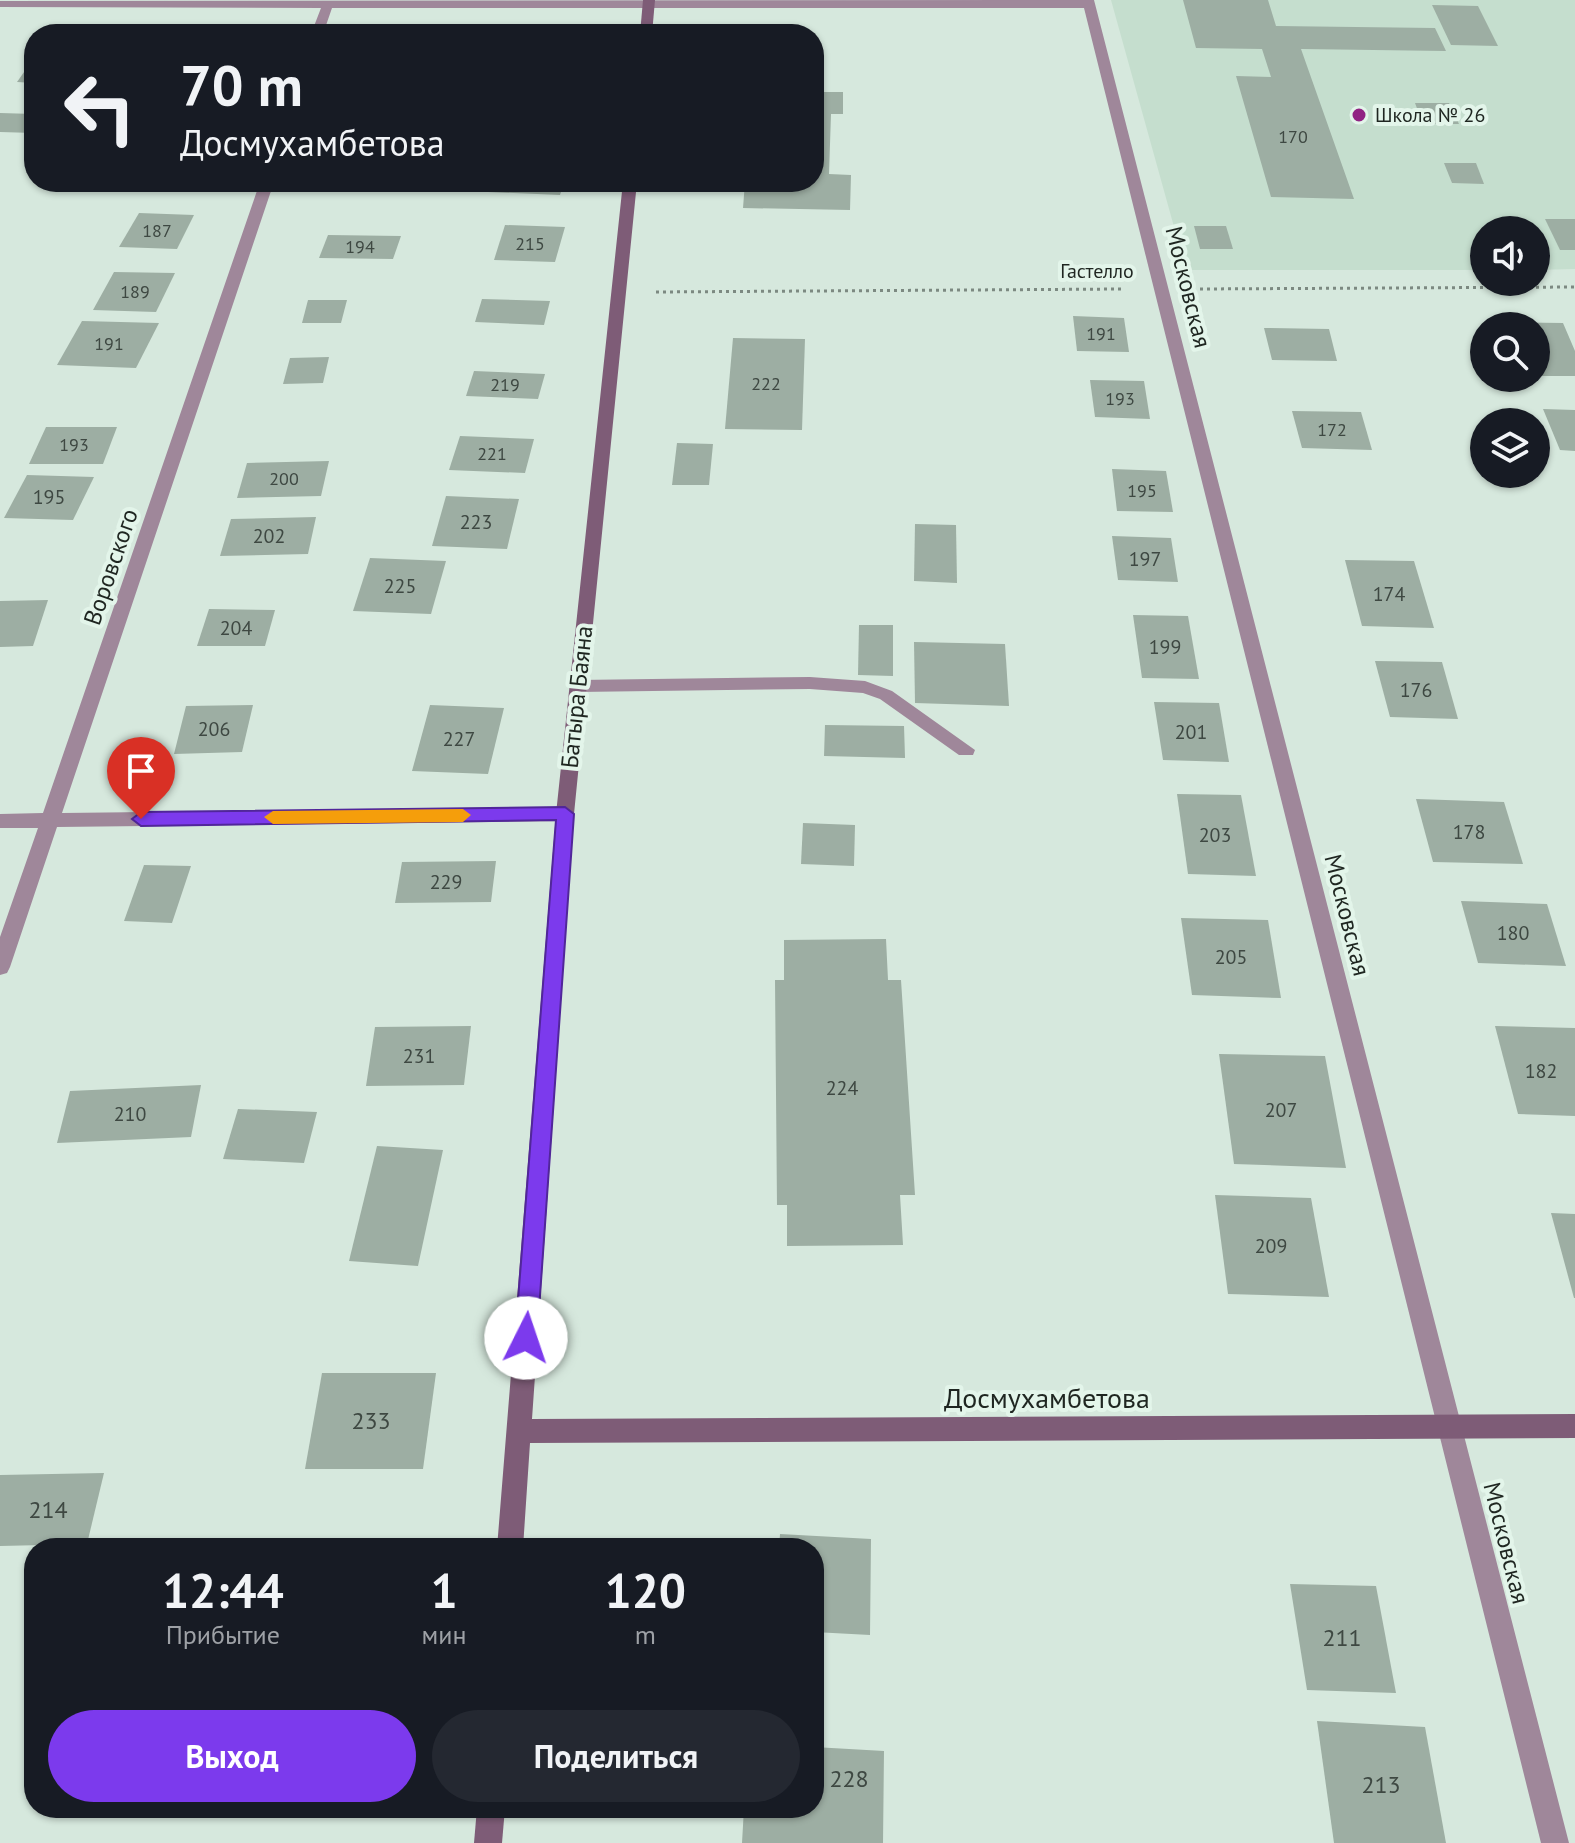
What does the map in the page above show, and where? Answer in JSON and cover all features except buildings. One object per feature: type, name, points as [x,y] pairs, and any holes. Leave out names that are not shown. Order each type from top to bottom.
[{"type":"street","points":[[320,24],[328,2]]},
{"type":"street","points":[[647,24],[649,2]]},
{"type":"street","points":[[0,19],[7,3],[1089,2]]},
{"type":"street","name":"Московская","points":[[1089,2],[1555,1843]]},
{"type":"street","name":"Воровского","points":[[0,967],[264,192]]},
{"type":"street","name":"Батыра Баяна","points":[[511,1538],[565,814],[629,192]]},
{"type":"street","points":[[578,686],[810,683],[865,687],[886,695],[966,750]]},
{"type":"street","points":[[0,821],[565,814]]},
{"type":"street","name":"Досмухамбетова","points":[[519,1431],[1575,1426]]},
{"type":"street","points":[[488,1843],[490,1818]]},
{"type":"path","name":"Гастелло","points":[[619,292],[1575,287]]},
{"type":"shaded area","name":"Школа № 26","points":[[1111,0],[1575,0],[1575,269],[1550,270],[1550,216],[1470,216],[1470,270],[1186,270]]},
{"type":"slow traffic","points":[[273,817],[463,815]]},
{"type":"place","name":"Школа № 26","points":[[1359,115]]},
{"type":"route","points":[[141,819],[565,814],[526,1338]]}]
